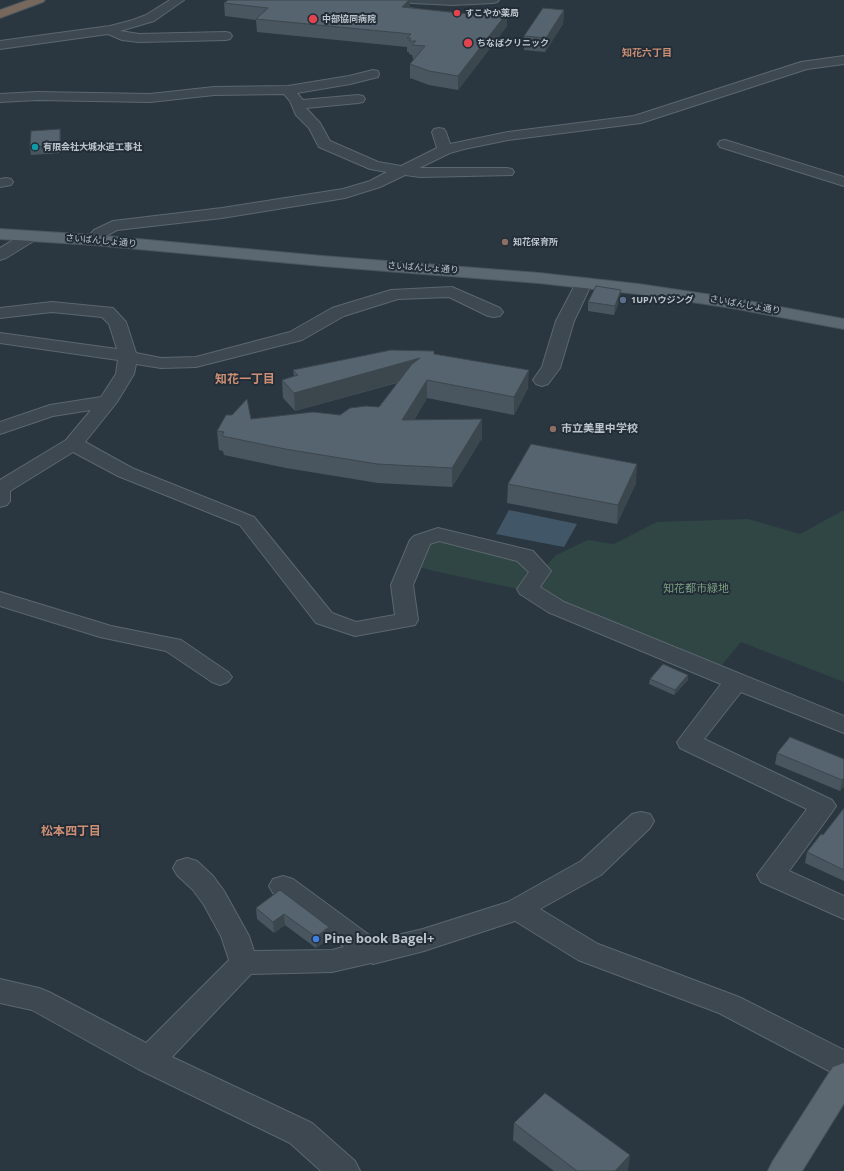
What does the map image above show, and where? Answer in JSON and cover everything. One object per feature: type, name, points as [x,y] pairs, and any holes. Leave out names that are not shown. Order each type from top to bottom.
[{"type":"highway","points":[[0,14],[39,0]]},
{"type":"main road","name":"さいばんしょ通り","points":[[0,234],[94,240],[322,261],[518,276],[584,283],[732,303],[844,324]]},
{"type":"main road","points":[[784,1171],[844,1076]]},
{"type":"street","points":[[0,45],[110,30],[150,18],[178,0]]},
{"type":"street","points":[[412,0],[467,2],[493,0]]},
{"type":"street","points":[[110,30],[126,37],[138,38],[226,36]]},
{"type":"street","points":[[94,240],[100,233],[113,226],[222,213],[345,193],[374,184],[445,150],[478,141],[636,120],[779,73],[806,66],[844,60]]},
{"type":"street","points":[[0,98],[37,96],[150,98],[214,91],[288,90],[350,80],[373,74]]},
{"type":"street","points":[[288,90],[301,112],[315,126],[324,144],[375,166],[420,173],[507,172]]},
{"type":"street","points":[[298,105],[358,99]]},
{"type":"street","points":[[439,132],[445,150]]},
{"type":"street","points":[[725,144],[844,182]]},
{"type":"street","points":[[0,255],[31,236]]},
{"type":"street","points":[[542,380],[551,368],[565,322],[584,283]]},
{"type":"street","points":[[0,338],[161,363],[196,362],[296,336],[338,312],[397,294],[452,292],[494,312]]},
{"type":"street","points":[[0,313],[52,307],[107,312],[117,322],[128,357],[126,374],[108,402],[73,444],[0,489],[0,502]]},
{"type":"street","points":[[0,428],[50,411],[108,402]]},
{"type":"street","points":[[73,444],[125,472],[247,521],[324,618],[355,629],[407,620],[402,585],[421,540],[438,534],[525,556],[540,572],[528,589],[556,607],[844,725]]},
{"type":"street","points":[[0,599],[108,632],[173,645],[220,677]]},
{"type":"street","points":[[736,681],[689,742],[823,806],[771,875],[844,908]]},
{"type":"street","points":[[149,1060],[244,963],[332,961],[373,953],[424,940],[518,909],[591,868],[641,820]]},
{"type":"street","points":[[187,868],[203,883],[214,898],[235,936],[244,963]]},
{"type":"street","points":[[283,886],[373,953]]},
{"type":"street","points":[[518,909],[588,952],[729,1005],[844,1064]]},
{"type":"street","points":[[0,991],[39,1000],[149,1060],[301,1133],[344,1171]]},
{"type":"green space","name":"知花都市緑地","points":[[844,511],[844,682],[741,642],[717,671],[533,594],[541,572],[556,555],[588,540],[614,544],[657,522],[748,519],[800,534]]},
{"type":"green space","points":[[438,534],[525,556],[540,571],[532,592],[411,565]]},
{"type":"water","points":[[509,510],[577,524],[564,547],[496,534]]},
{"type":"building","points":[[228,0],[409,0],[402,7],[479,15],[483,10],[507,13],[458,76],[429,71],[410,64],[425,46],[412,45],[416,41],[409,41],[411,38],[407,38],[411,34],[256,19],[268,8],[224,3]]},
{"type":"building","points":[[543,8],[564,10],[546,38],[524,36]]},
{"type":"building","points":[[60,129],[60,145],[30,147],[31,131]]},
{"type":"building","points":[[596,286],[621,290],[615,306],[588,302]]},
{"type":"building","points":[[391,350],[434,351],[434,354],[529,370],[514,397],[427,380],[402,420],[482,419],[452,468],[377,464],[285,449],[222,436],[224,432],[217,431],[226,415],[232,415],[247,399],[251,419],[313,412],[340,415],[350,408],[366,406],[379,407],[412,364],[420,358],[294,393],[282,380],[298,375],[293,370]]},
{"type":"building","points":[[531,444],[637,464],[618,505],[508,484]]},
{"type":"building","points":[[663,664],[688,675],[675,690],[650,679]]},
{"type":"building","points":[[790,737],[844,759],[844,778],[842,780],[777,753]]},
{"type":"building","points":[[844,808],[844,870],[807,852],[821,834],[823,835]]},
{"type":"building","points":[[280,890],[329,927],[316,937],[284,914],[273,922],[256,908]]},
{"type":"building","points":[[545,1093],[630,1155],[615,1171],[577,1171],[514,1123]]},
{"type":"place","name":"すこやか薬局","points":[[457,13]]},
{"type":"place","name":"中部協同病院","points":[[313,19]]},
{"type":"place","name":"ちなばクリニック","points":[[468,43]]},
{"type":"place","name":"有限会社大城水道工事社","points":[[35,147]]},
{"type":"place","name":"知花保育所","points":[[505,242]]},
{"type":"place","name":"1UPハウジング","points":[[623,300]]},
{"type":"place","name":"市立美里中学校","points":[[553,429]]},
{"type":"place","name":"Pine book Bagel+","points":[[316,939]]},
{"type":"district","name":"知花六丁目","points":[[647,53]]},
{"type":"district","name":"知花一丁目","points":[[245,380]]},
{"type":"district","name":"松本四丁目","points":[[71,832]]}]
